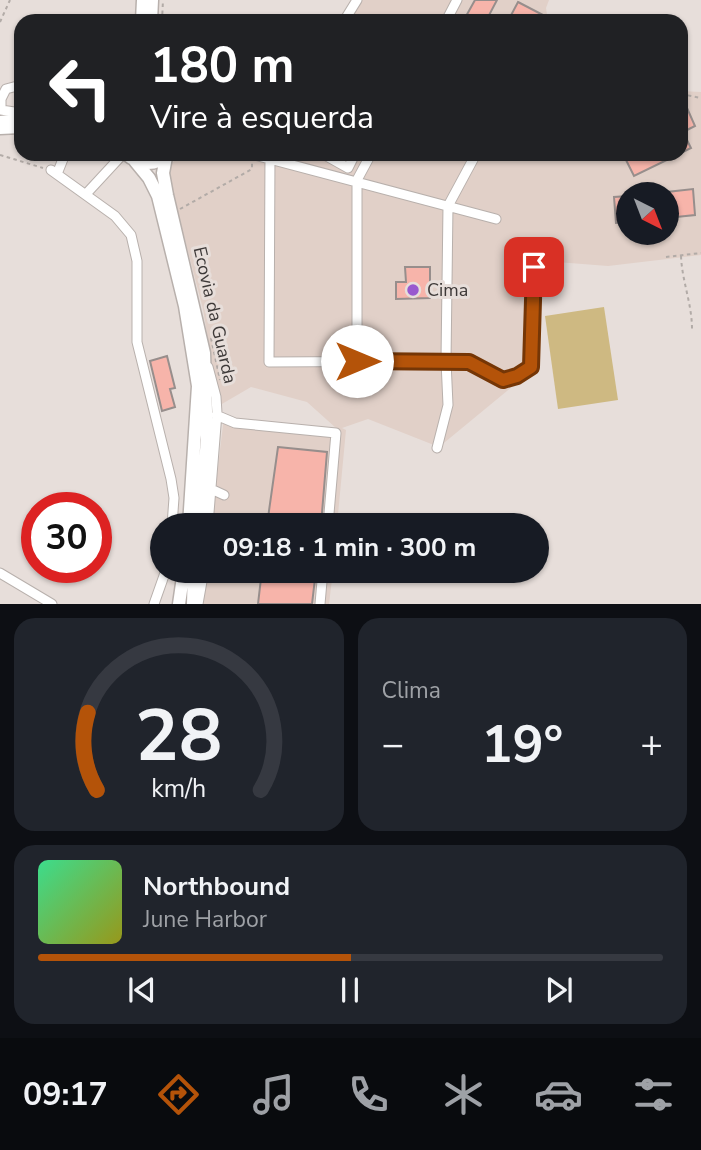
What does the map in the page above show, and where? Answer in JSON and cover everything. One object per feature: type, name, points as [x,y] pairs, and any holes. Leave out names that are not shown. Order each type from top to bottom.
[{"type":"highway","points":[[133,161],[149,178],[158,196],[185,306],[198,386],[190,513]]},
{"type":"highway","points":[[166,161],[163,173],[167,195],[204,353],[206,440],[200,513]]},
{"type":"highway","points":[[179,604],[182,583]]},
{"type":"highway","points":[[195,583],[196,604]]},
{"type":"street","points":[[1,115],[1,99],[6,89],[14,87]]},
{"type":"street","points":[[61,161],[54,172],[115,216],[131,235],[137,261],[137,342],[172,480],[173,513]]},
{"type":"street","points":[[86,194],[122,161]]},
{"type":"street","points":[[269,161],[269,362],[469,362],[503,380],[517,376],[531,367],[534,267]]},
{"type":"street","points":[[283,161],[496,219]]},
{"type":"street","points":[[295,165],[298,161]]},
{"type":"street","points":[[336,161],[348,167],[351,161]]},
{"type":"street","points":[[357,361],[357,180],[367,161]]},
{"type":"street","points":[[437,448],[448,405],[448,205],[472,161]]},
{"type":"street","points":[[204,353],[216,397],[216,432],[209,513]]},
{"type":"street","points":[[216,415],[234,423],[336,433],[329,513]]},
{"type":"street","points":[[216,432],[234,423]]},
{"type":"street","points":[[210,499],[224,495],[211,489]]},
{"type":"street","points":[[0,573],[52,604]]},
{"type":"street","points":[[154,604],[161,583]]},
{"type":"street","points":[[196,604],[201,583]]},
{"type":"street","points":[[320,604],[322,583]]},
{"type":"path","points":[[0,22],[10,0]]},
{"type":"path","points":[[0,160],[1,155]]},
{"type":"path","points":[[20,161],[54,172]]},
{"type":"path","points":[[177,211],[252,169],[252,161]]},
{"type":"path","points":[[666,257],[701,253]]},
{"type":"path","points":[[681,256],[682,279],[692,312],[691,329]]},
{"type":"path","name":"Ecovia da Guarda","points":[[211,338],[221,388]]},
{"type":"shaded area","points":[[357,0],[549,0],[547,14],[348,14]]},
{"type":"shaded area","points":[[688,91],[701,92],[701,255],[608,266],[544,261],[536,367],[439,447],[368,419],[342,428],[346,430],[338,513],[212,513],[224,417],[336,428],[307,402],[251,387],[215,408],[214,377],[203,309],[169,179],[170,166],[174,161],[688,161]]},
{"type":"shaded area","points":[[604,307],[618,400],[558,409],[545,316]]},
{"type":"shaded area","points":[[205,583],[332,583],[329,604],[202,604]]},
{"type":"building","points":[[475,0],[497,0],[490,14],[467,14]]},
{"type":"building","points":[[518,2],[541,14],[512,14]]},
{"type":"building","points":[[688,110],[695,126],[688,130]]},
{"type":"building","points":[[626,161],[665,161],[634,176]]},
{"type":"building","points":[[693,189],[695,215],[679,217],[679,191]]},
{"type":"building","name":"Cima","points":[[405,267],[430,267],[430,298],[396,299],[396,282],[406,282]]},
{"type":"building","points":[[167,356],[175,388],[170,389],[175,407],[162,411],[150,361]]},
{"type":"building","points":[[278,447],[327,452],[322,513],[269,513]]},
{"type":"building","points":[[260,583],[314,583],[312,604],[258,604]]},
{"type":"place","name":"Cima","points":[[413,290]]},
{"type":"route","points":[[357,361],[469,362],[503,380],[517,376],[531,367],[534,267]]}]
